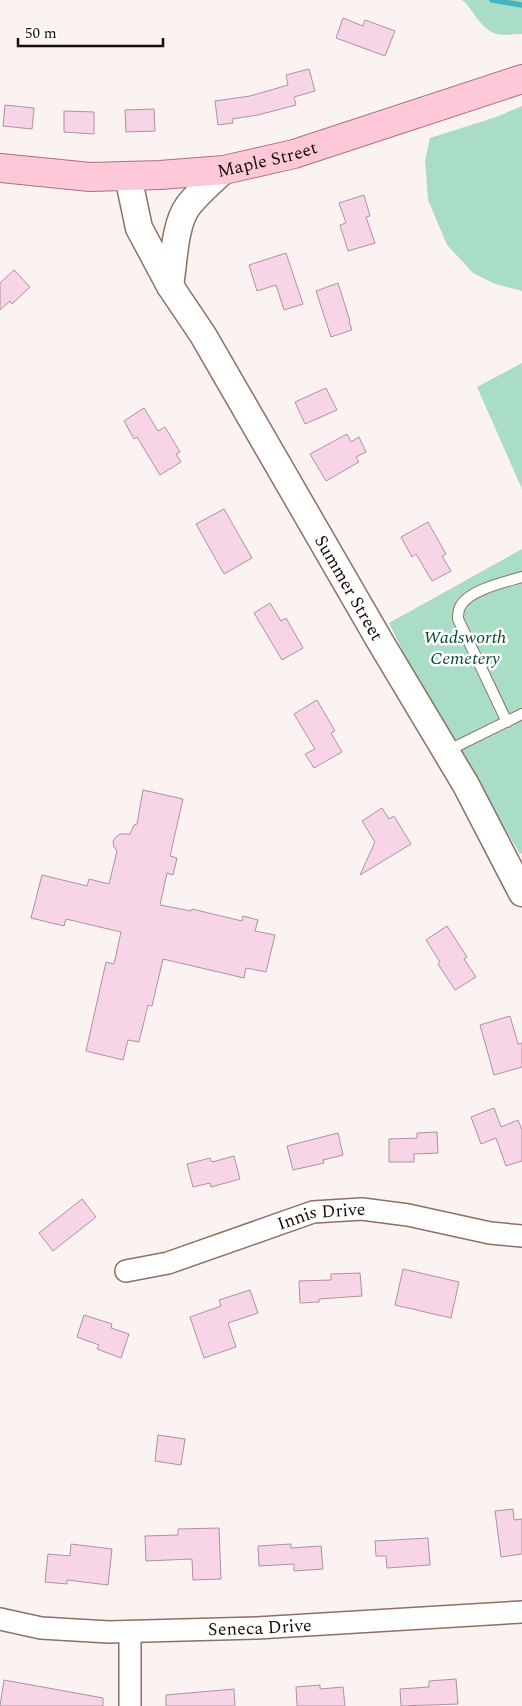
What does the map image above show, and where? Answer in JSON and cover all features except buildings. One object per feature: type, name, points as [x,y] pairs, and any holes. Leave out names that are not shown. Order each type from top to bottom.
[{"type":"main road","name":"Maple Street","points":[[0,168],[90,177],[224,170],[294,154],[522,79]]},
{"type":"street","points":[[170,286],[182,216],[188,206],[224,170]]},
{"type":"street","name":"Summer Street","points":[[128,176],[139,228],[170,286],[203,335],[381,643],[466,785],[522,893]]},
{"type":"street","name":"Innis Drive","points":[[126,1271],[168,1263],[313,1212],[362,1208],[408,1215],[490,1232],[522,1236]]},
{"type":"street","name":"Seneca Drive","points":[[0,1619],[41,1628],[130,1632],[257,1628],[522,1612]]},
{"type":"street","points":[[130,1632],[130,1706]]},
{"type":"lane","points":[[507,722],[458,619],[459,608],[464,601],[479,591],[522,576]]},
{"type":"lane","points":[[446,751],[522,714]]},
{"type":"green space","points":[[462,0],[522,0],[522,34],[503,35],[491,32]]},
{"type":"green space","points":[[522,106],[522,291],[495,284],[473,273],[447,245],[428,200],[425,160],[430,138],[496,117]]},
{"type":"green space","points":[[522,363],[522,489],[477,387]]},
{"type":"green space","name":"Wadsworth Cemetery","points":[[522,549],[522,853],[520,854],[420,687],[389,623]]},
{"type":"waterway","points":[[492,0],[522,5]]}]
